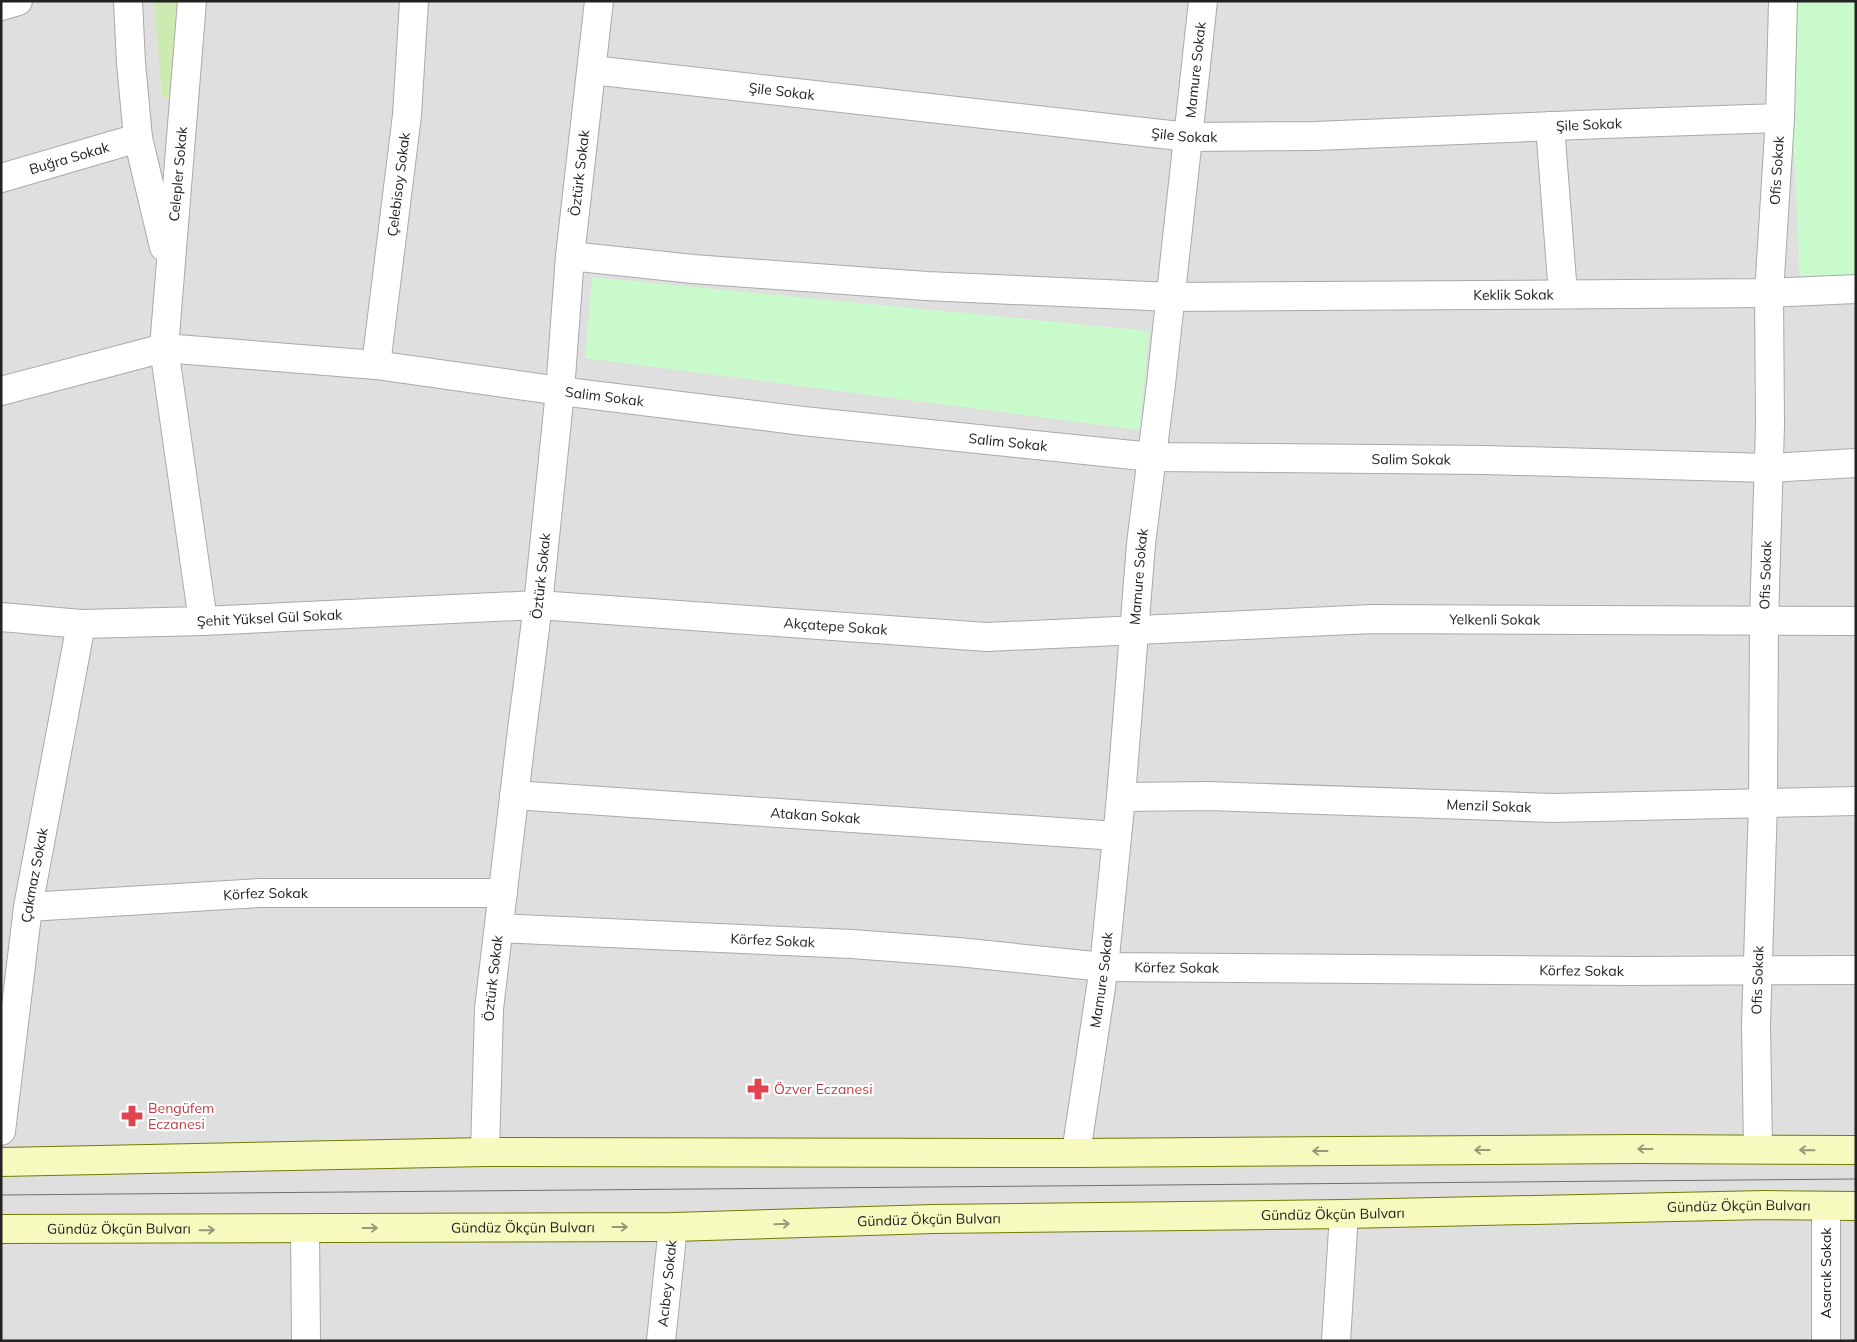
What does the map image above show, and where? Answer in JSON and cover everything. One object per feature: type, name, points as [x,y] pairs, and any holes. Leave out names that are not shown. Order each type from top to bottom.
[{"type":"street","points":[[1,6],[18,1]]},
{"type":"street","points":[[128,1],[131,63],[138,138],[170,270]]},
{"type":"street","name":"Celepler Sokak","points":[[192,1],[164,348],[203,621]]},
{"type":"street","name":"Çelebisoy Sokak","points":[[376,365],[407,115],[414,1]]},
{"type":"street","name":"Öztürk Sokak","points":[[485,1152],[489,1009],[538,605],[560,390],[570,256],[599,1]]},
{"type":"street","name":"Mamure Sokak","points":[[1076,1153],[1104,967],[1121,797],[1141,544],[1171,297],[1202,1]]},
{"type":"street","name":"Ofis Sokak","points":[[1758,1149],[1756,1024],[1763,803],[1769,293],[1780,118],[1783,1]]},
{"type":"street","name":"Şile Sokak","points":[[592,70],[1188,137],[1315,136],[1780,118]]},
{"type":"street","points":[[1550,126],[1563,294]]},
{"type":"street","name":"Buğra Sokak","points":[[1,178],[138,138]]},
{"type":"street","name":"Keklik Sokak","points":[[570,256],[693,269],[926,286],[1171,297],[1769,293],[1856,289]]},
{"type":"street","name":"Salim Sokak","points":[[1,391],[164,348],[376,365],[803,421],[1152,457],[1485,460],[1768,468],[1856,463]]},
{"type":"street","name":"Şehit Yüksel Gül Sokak","points":[[1,617],[81,624],[203,621],[538,605]]},
{"type":"street","name":"Akçatepe Sokak","points":[[538,605],[987,637],[1134,632]]},
{"type":"street","name":"Yelkenli Sokak","points":[[1134,632],[1373,619],[1856,621]]},
{"type":"street","name":"Çakmaz Sokak","points":[[1,1131],[28,907],[81,624]]},
{"type":"street","name":"Atakan Sokak","points":[[514,795],[1117,836]]},
{"type":"street","name":"Menzil Sokak","points":[[1121,797],[1209,796],[1552,808],[1856,801]]},
{"type":"street","name":"Körfez Sokak","points":[[28,907],[259,893],[503,893]]},
{"type":"street","name":"Körfez Sokak","points":[[499,928],[852,944],[958,952],[1104,967],[1856,970]]},
{"type":"street","points":[[1,1162],[485,1152],[1076,1153],[1856,1150]]},
{"type":"street","name":"Gündüz Ökçün Bulvarı","points":[[1,1229],[673,1227],[932,1219],[1344,1214],[1766,1205],[1856,1206]]},
{"type":"street","name":"Asarcık Sokak","points":[[1826,1206],[1826,1341]]},
{"type":"street","points":[[1336,1341],[1344,1214]]},
{"type":"street","name":"Acıbey Sokak","points":[[661,1341],[673,1227]]},
{"type":"street","points":[[305,1229],[306,1341]]},
{"type":"shaded area","points":[[1,1],[1856,1],[1856,1341],[1,1341]]},
{"type":"green space","points":[[154,1],[179,1],[173,97],[162,97]]},
{"type":"green space","points":[[1787,1],[1856,1],[1856,276],[1800,280]]},
{"type":"green space","points":[[592,277],[1149,331],[1140,430],[585,358]]},
{"type":"tram line","points":[[1,1195],[1856,1179]]},
{"type":"place","name":"Özver Eczanesi","points":[[758,1089]]},
{"type":"place","name":"Bengüfem Eczanesi","points":[[132,1116]]}]
